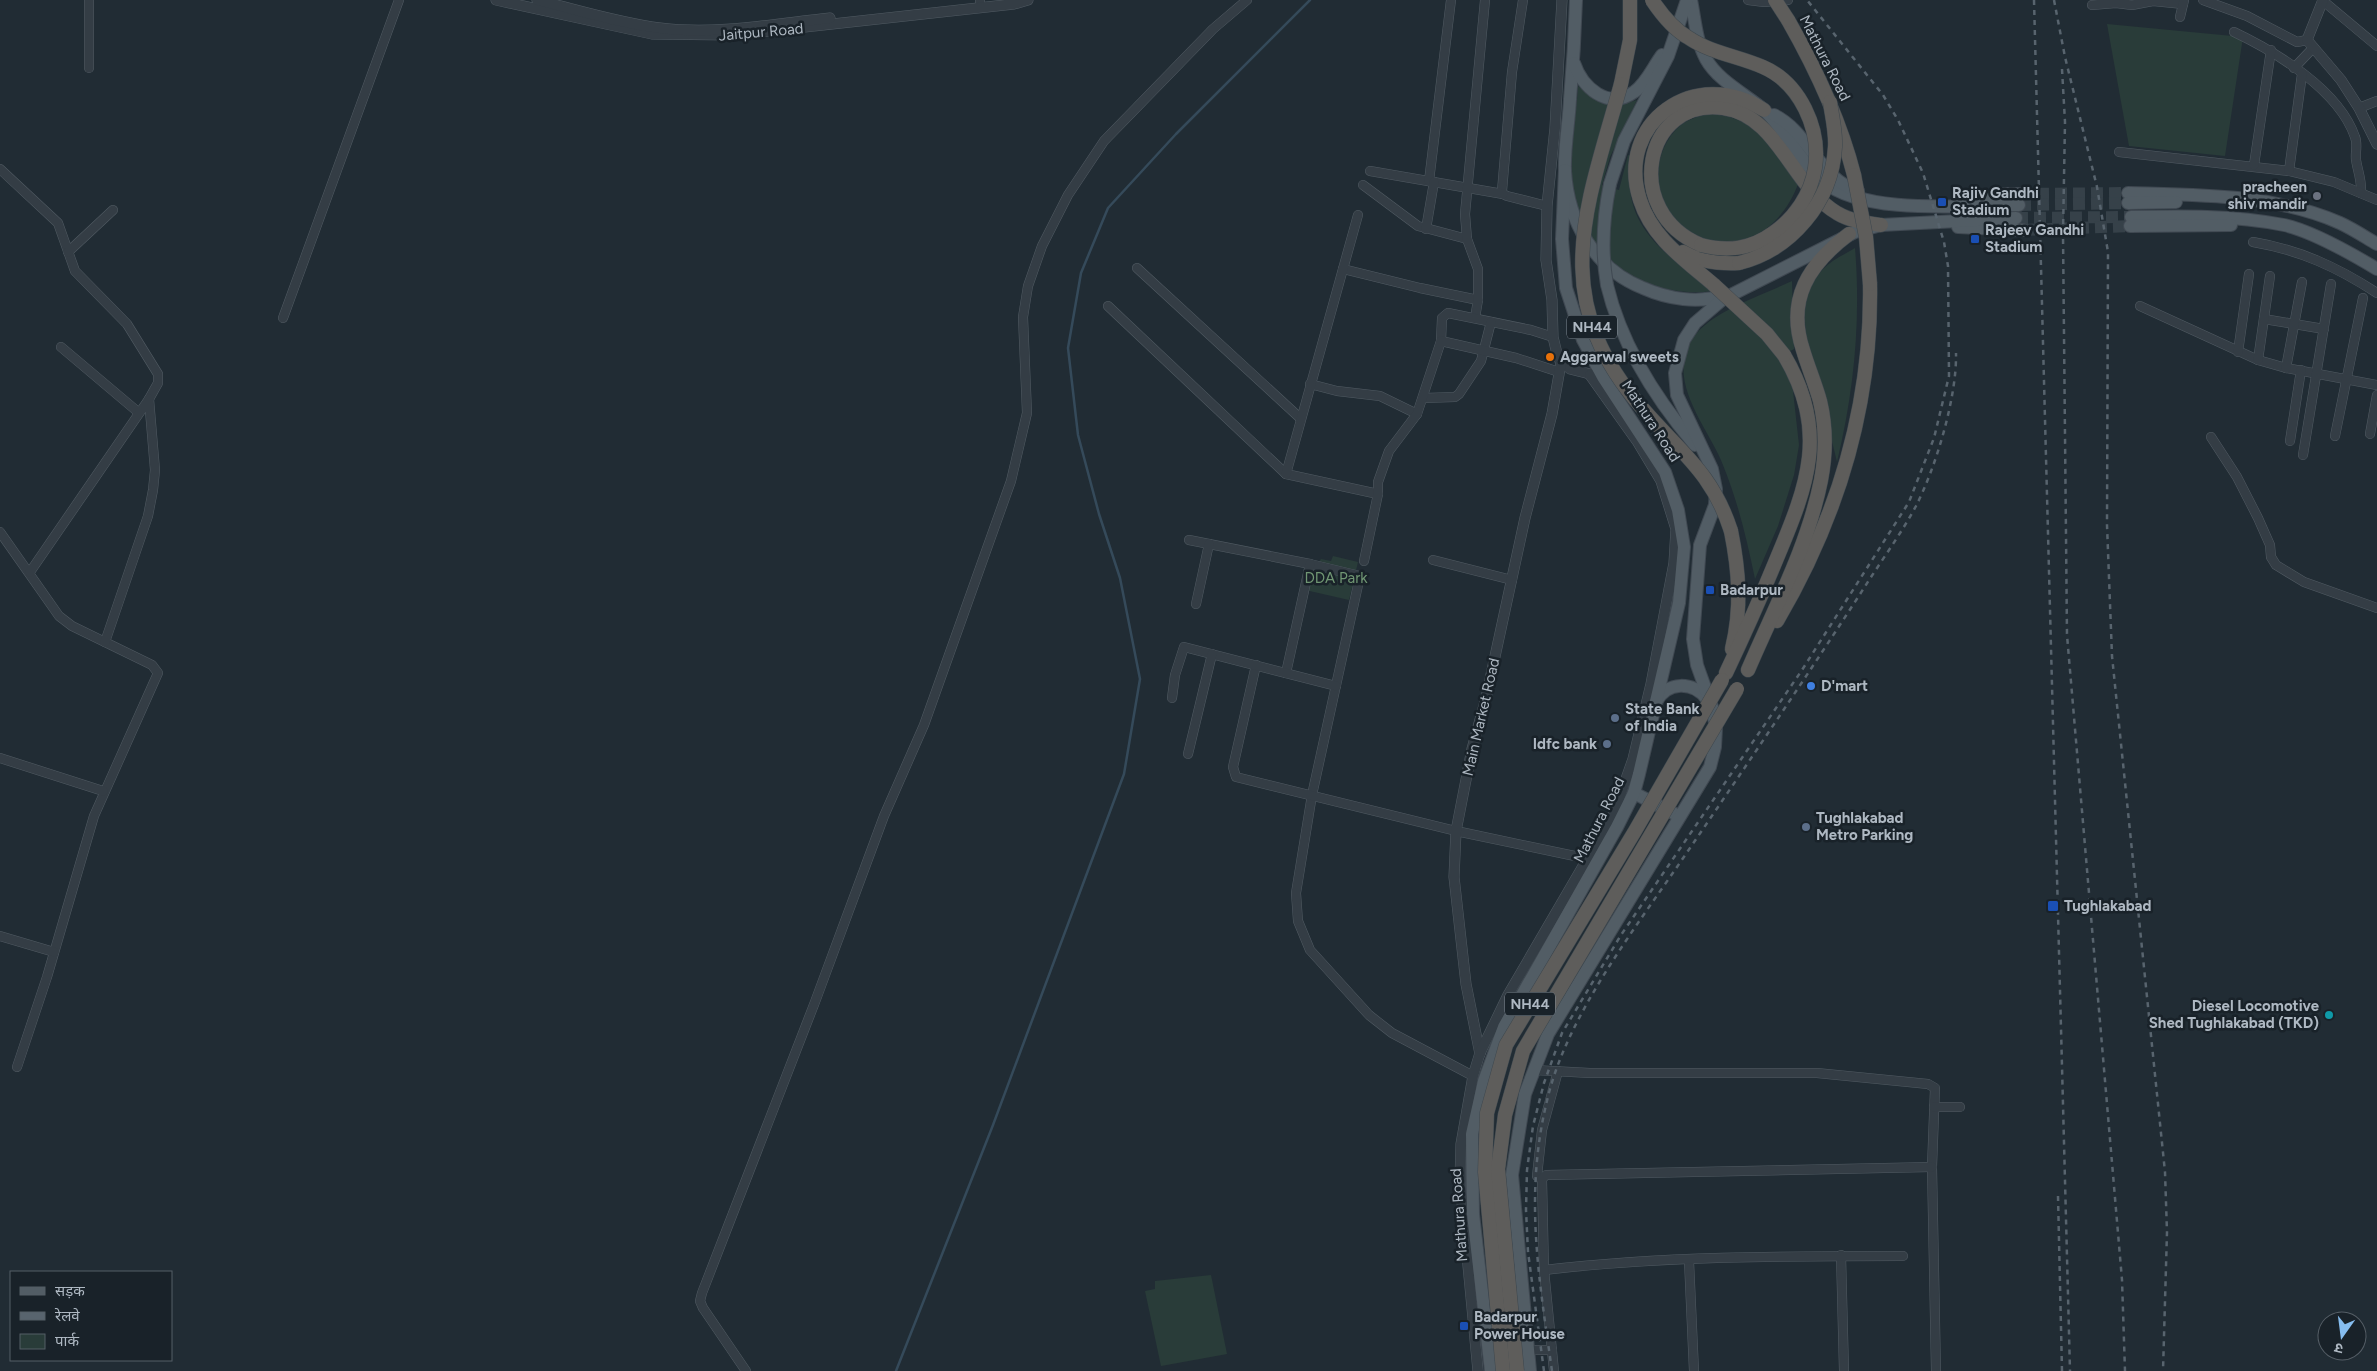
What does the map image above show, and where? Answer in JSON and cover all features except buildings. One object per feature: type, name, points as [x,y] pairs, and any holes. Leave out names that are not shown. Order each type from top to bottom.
[{"type":"highway","name":"Mathura Road","points":[[1503,1371],[1485,1172],[1487,1113],[1506,1045],[1635,831],[1726,673],[1735,637],[1740,601],[1735,554],[1727,519],[1716,495],[1696,464],[1632,396],[1601,349],[1590,319],[1581,271],[1582,241],[1591,191],[1628,57],[1630,0]]},
{"type":"highway","points":[[1652,0],[1666,19],[1688,38],[1715,51],[1765,68],[1777,76],[1796,94],[1803,104],[1816,140],[1816,160],[1807,194],[1793,215],[1775,232],[1754,244],[1727,249],[1701,246],[1679,234],[1659,209],[1651,187],[1652,164],[1664,134],[1675,122],[1689,112],[1712,107],[1735,110],[1746,114],[1763,128],[1796,171],[1827,206],[1845,217],[1881,225]]},
{"type":"highway","name":"Mathura Road","points":[[1517,1371],[1498,1170],[1505,1115],[1523,1051],[1795,590],[1828,518],[1853,442],[1867,362],[1870,314],[1866,237],[1846,142],[1807,53],[1775,0]]},
{"type":"highway","points":[[1726,673],[1744,636],[1803,494],[1810,446],[1808,414],[1793,371],[1776,344],[1753,320],[1673,250],[1660,236],[1646,215],[1637,190],[1637,163],[1646,134],[1660,115],[1681,100],[1704,94],[1730,95],[1741,98],[1764,110]]},
{"type":"highway","points":[[1660,236],[1686,254],[1699,260],[1728,264],[1752,260],[1787,240],[1809,218],[1820,200],[1830,175],[1835,149],[1830,102]]},
{"type":"highway","points":[[1748,670],[1800,548],[1819,489],[1824,460],[1825,438],[1820,402],[1797,327],[1800,294],[1810,273],[1821,257],[1849,234]]},
{"type":"main road","points":[[1576,0],[1565,170],[1570,200],[1578,226],[1594,251],[1622,277],[1651,292],[1684,299],[1721,296],[1739,289],[1849,234],[1881,225],[1948,221],[2018,206],[1914,205],[1854,199],[1834,190],[1812,170],[1764,110],[1710,66],[1702,51],[1689,0]]},
{"type":"main road","points":[[1689,0],[1661,71],[1624,141],[1610,184],[1604,220],[1603,253],[1607,285],[1616,320],[1638,365],[1687,435],[1705,456]]},
{"type":"main road","points":[[1573,60],[1580,79],[1591,91],[1605,97],[1621,98],[1628,96],[1641,86],[1676,34]]},
{"type":"main road","name":"Mathura Road","points":[[1491,1371],[1482,1348],[1473,1214],[1472,1134],[1486,1074],[1504,1027],[1617,827],[1634,793],[1681,594],[1684,565],[1682,528],[1665,472],[1603,376],[1583,340],[1566,288],[1562,239],[1565,170]]},
{"type":"main road","points":[[2128,198],[2251,200],[2299,209],[2338,223],[2377,244]]},
{"type":"main road","points":[[1914,205],[1921,222]]},
{"type":"main road","points":[[2130,222],[2214,216],[2286,226],[2348,251],[2377,269]]},
{"type":"main road","points":[[1948,221],[1959,228],[2023,230]]},
{"type":"main road","name":"Mathura Road","points":[[1530,1371],[1512,1174],[1525,1094],[1548,1034],[1713,758],[1716,737],[1712,707],[1697,665],[1693,639],[1700,545],[1716,498],[1715,480],[1677,395],[1676,362],[1684,340],[1695,323],[1714,306],[1739,289]]},
{"type":"main road","points":[[1654,706],[1665,690],[1682,686],[1701,692],[1712,707]]},
{"type":"main road","points":[[1634,793],[1679,817]]},
{"type":"main road","points":[[1482,1348],[1528,1350]]},
{"type":"street","points":[[89,0],[89,68]]},
{"type":"street","points":[[283,318],[399,0]]},
{"type":"street","name":"Jaitpur Road","points":[[496,0],[652,34],[691,36],[767,32],[1014,4],[1028,0]]},
{"type":"street","name":"Jaitpur Road","points":[[537,0],[624,21],[678,30],[741,28],[997,0]]},
{"type":"street","points":[[746,1371],[703,1308],[702,1293],[815,1002],[884,816],[924,725],[1011,481],[1027,413],[1023,317],[1028,286],[1042,246],[1068,195],[1104,141],[1213,29],[1247,0]]},
{"type":"street","points":[[1426,229],[1451,0]]},
{"type":"street","points":[[1475,318],[1478,300],[1478,269],[1467,239],[1465,214],[1485,0]]},
{"type":"street","points":[[1503,194],[1508,114],[1523,0]]},
{"type":"street","points":[[1560,368],[1553,337],[1552,300],[1545,245],[1555,128],[1562,0]]},
{"type":"street","points":[[1748,0],[1764,2],[1788,0]]},
{"type":"street","points":[[2204,0],[2247,16],[2297,42],[2310,44],[2341,80],[2359,108],[2377,144]]},
{"type":"street","points":[[2294,68],[2310,44],[2322,0],[2377,46]]},
{"type":"street","points":[[2092,5],[2116,3],[2132,5],[2153,1],[2184,2],[2180,17]]},
{"type":"street","points":[[2234,32],[2271,50],[2302,74],[2333,103],[2350,124],[2356,141],[2356,158],[2361,177],[2361,193]]},
{"type":"street","points":[[2254,165],[2271,50]]},
{"type":"street","points":[[2289,171],[2302,74]]},
{"type":"street","points":[[2359,108],[2377,101]]},
{"type":"street","points":[[2119,152],[2254,165],[2289,171],[2315,176],[2377,200]]},
{"type":"street","points":[[0,169],[58,223],[63,232],[75,271],[127,324],[155,368],[159,378],[149,399],[138,412],[30,572]]},
{"type":"street","points":[[1370,171],[1503,194],[1547,206]]},
{"type":"street","points":[[1364,185],[1412,222],[1426,229],[1467,239]]},
{"type":"street","points":[[68,252],[113,210]]},
{"type":"street","points":[[1286,474],[1300,418],[1358,215]]},
{"type":"street","points":[[2253,242],[2311,256],[2344,272],[2377,293]]},
{"type":"street","points":[[1137,268],[1300,418]]},
{"type":"street","points":[[1343,269],[1478,300]]},
{"type":"street","points":[[2238,352],[2250,274]]},
{"type":"street","points":[[2258,360],[2270,276]]},
{"type":"street","points":[[2286,368],[2302,282]]},
{"type":"street","points":[[2303,455],[2332,284]]},
{"type":"street","points":[[2335,436],[2363,298]]},
{"type":"street","points":[[1108,306],[1286,474],[1378,494]]},
{"type":"street","points":[[2140,306],[2258,360],[2286,368],[2377,385]]},
{"type":"street","points":[[1364,561],[1378,494],[1378,482],[1389,451],[1417,414],[1424,398],[1441,341],[1442,318],[1445,314],[1475,318],[1553,337]]},
{"type":"street","points":[[2264,319],[2324,329]]},
{"type":"street","points":[[1424,398],[1457,396],[1470,380],[1485,350],[1491,322]]},
{"type":"street","points":[[1441,341],[1590,375],[1603,376]]},
{"type":"street","points":[[62,347],[138,412]]},
{"type":"street","name":"Main Market Road","points":[[1486,1074],[1466,984],[1454,878],[1456,831],[1472,748],[1486,698],[1552,414],[1560,368]]},
{"type":"street","points":[[2290,441],[2301,370]]},
{"type":"street","points":[[1478,1371],[1482,1348],[1460,1180],[1461,1144],[1473,1076],[1480,1053],[1508,995],[1589,859],[1614,813],[1633,759],[1661,640],[1674,563],[1676,538],[1673,518],[1661,481],[1637,440],[1590,375]]},
{"type":"street","points":[[1310,384],[1337,392],[1380,396],[1417,414]]},
{"type":"street","points":[[2370,434],[2377,395]]},
{"type":"street","points":[[105,642],[148,516],[153,490],[155,470],[149,399]]},
{"type":"street","points":[[2211,436],[2237,477],[2258,518],[2270,545],[2271,557],[2276,566],[2304,582],[2377,608]]},
{"type":"street","points":[[0,532],[30,572],[59,616],[72,626],[152,665],[158,672],[94,816],[54,952],[17,1067]]},
{"type":"street","points":[[1189,540],[1360,576],[1312,795],[1296,907],[1302,935],[1310,950],[1379,1024],[1392,1033],[1473,1076]]},
{"type":"street","points":[[1196,604],[1210,544]]},
{"type":"street","points":[[1433,560],[1512,580]]},
{"type":"street","points":[[1286,673],[1310,564]]},
{"type":"street","points":[[1172,698],[1182,648],[1186,647],[1336,686]]},
{"type":"street","points":[[1188,754],[1212,654]]},
{"type":"street","points":[[1256,665],[1234,772],[1236,777],[1456,831],[1589,859]]},
{"type":"street","points":[[0,758],[104,791]]},
{"type":"street","points":[[0,936],[54,952]]},
{"type":"street","points":[[1534,1070],[1817,1073],[1928,1084],[1935,1088],[1932,1167],[1936,1371]]},
{"type":"street","points":[[1542,1179],[1537,1176],[1542,1130],[1558,1071]]},
{"type":"street","points":[[1934,1107],[1960,1108]]},
{"type":"street","points":[[1554,1371],[1544,1270],[1542,1179],[1546,1175],[1932,1167]]},
{"type":"street","points":[[1544,1270],[1617,1264],[1841,1255],[1903,1256]]},
{"type":"street","points":[[1841,1255],[1844,1371]]},
{"type":"street","points":[[1689,1261],[1694,1371]]},
{"type":"street","points":[[1528,1350],[1552,1350]]},
{"type":"green space","points":[[2107,24],[2243,37],[2225,156],[2129,146]]},
{"type":"green space","points":[[1578,86],[1591,95],[1614,102],[1622,103],[1637,100],[1610,157],[1602,185],[1619,190],[1628,155],[1631,156],[1629,181],[1632,202],[1639,220],[1662,249],[1712,291],[1688,292],[1664,288],[1642,280],[1621,268],[1604,253],[1589,234],[1579,213],[1572,176],[1572,150]]},
{"type":"green space","points":[[1708,114],[1739,120],[1751,127],[1762,136],[1798,184],[1791,200],[1769,226],[1755,235],[1740,241],[1724,243],[1708,240],[1691,232],[1675,221],[1661,198],[1658,172],[1665,146],[1681,125],[1694,118]]},
{"type":"green space","points":[[1855,248],[1857,302],[1855,356],[1848,409],[1837,462],[1809,347],[1805,314],[1807,298],[1813,283],[1823,269]]},
{"type":"green space","points":[[1792,281],[1794,349],[1778,358],[1792,382],[1799,445],[1794,475],[1778,526],[1755,579],[1742,521],[1723,465],[1692,404],[1686,387],[1683,371],[1685,354],[1693,338],[1701,328],[1712,320],[1738,305]]},
{"type":"green space","name":"DDA Park","points":[[1333,556],[1358,562],[1349,600],[1301,589],[1308,559],[1319,562],[1321,559],[1331,561]]},
{"type":"green space","points":[[1211,1275],[1227,1354],[1161,1366],[1145,1291],[1155,1289],[1155,1281]]},
{"type":"waterway","points":[[896,1371],[993,1125],[1124,774],[1140,679],[1120,578],[1099,514],[1078,435],[1068,348],[1081,273],[1108,208],[1176,134],[1310,0]]},
{"type":"tunnel","points":[[2019,194],[2128,193]]},
{"type":"tunnel","points":[[2019,205],[2128,203]]},
{"type":"tunnel","points":[[2016,218],[2131,217]]},
{"type":"tunnel","points":[[2023,230],[2130,226]]},
{"type":"railway","points":[[1544,1371],[1528,1252],[1527,1170],[1533,1126],[1544,1083],[1562,1033],[1621,935],[1802,670],[1909,502],[1934,438],[1949,376],[1948,266],[1944,242],[1923,173],[1898,120],[1883,95],[1807,0]]},
{"type":"railway","points":[[2034,0],[2070,1371]]},
{"type":"railway","points":[[2054,0],[2065,57],[2097,187],[2108,252],[2107,525],[2112,656],[2165,1172],[2167,1232],[2163,1371]]},
{"type":"railway","points":[[2062,69],[2065,122],[2063,234],[2067,635],[2122,1280],[2125,1371]]},
{"type":"railway","points":[[1552,1371],[1538,1264],[1535,1196],[1542,1125],[1550,1089],[1560,1060],[1572,1031],[1604,974],[1771,728],[1916,506],[1931,472],[1944,431],[1953,390],[1956,353]]},
{"type":"railway","points":[[2058,1196],[2062,1371]]},
{"type":"place","name":"pracheen shiv mandir","points":[[2317,196]]},
{"type":"place","name":"Rajiv Gandhi Stadium","points":[[1942,202]]},
{"type":"place","name":"Rajeev Gandhi Stadium","points":[[1975,239]]},
{"type":"place","name":"Aggarwal sweets","points":[[1550,357]]},
{"type":"place","name":"Badarpur","points":[[1710,590]]},
{"type":"place","name":"D'mart","points":[[1811,686]]},
{"type":"place","name":"State Bank of India","points":[[1615,718]]},
{"type":"place","name":"Idfc bank","points":[[1607,744]]},
{"type":"place","name":"Tughlakabad Metro Parking","points":[[1806,827]]},
{"type":"place","name":"Tughlakabad","points":[[2053,906]]},
{"type":"place","name":"Diesel Locomotive Shed Tughlakabad (TKD)","points":[[2329,1015]]},
{"type":"place","name":"Badarpur Power House","points":[[1464,1326]]}]
